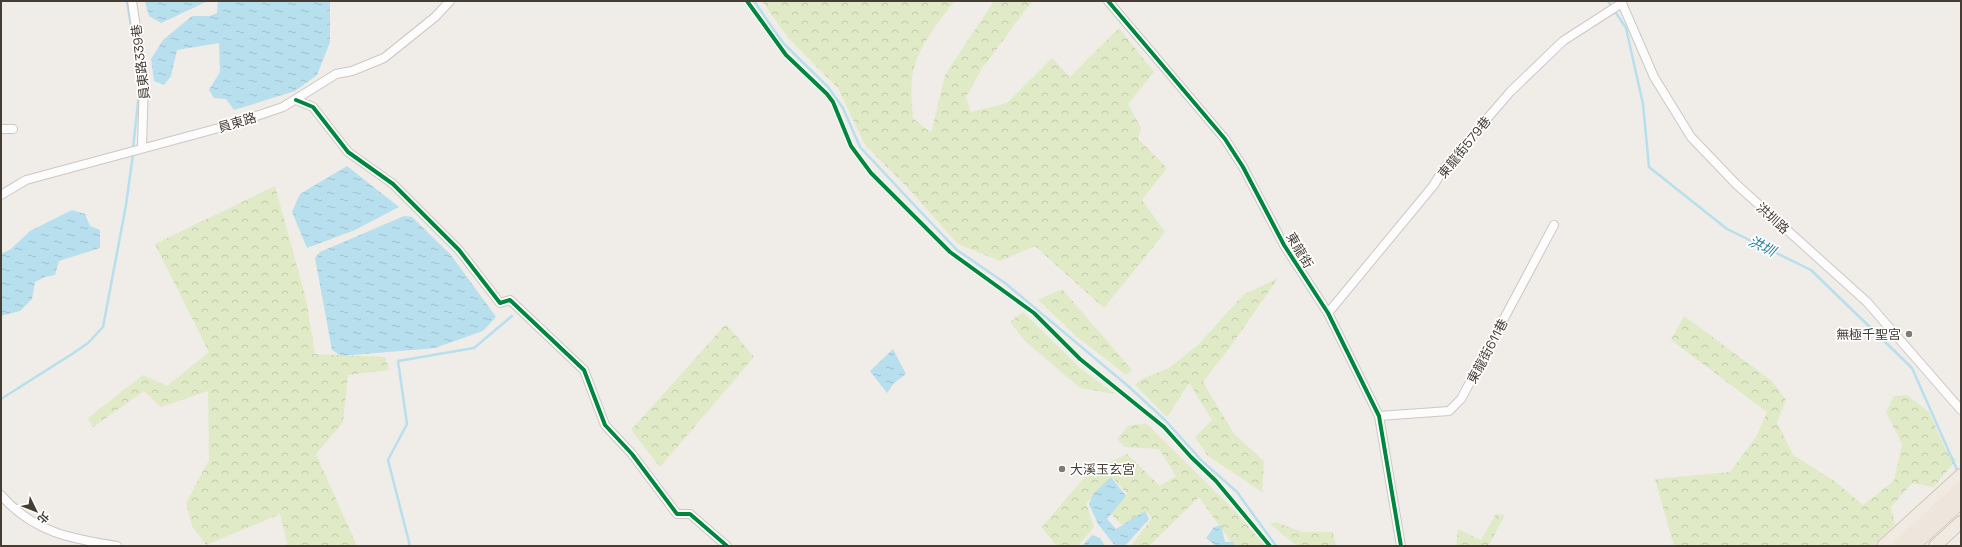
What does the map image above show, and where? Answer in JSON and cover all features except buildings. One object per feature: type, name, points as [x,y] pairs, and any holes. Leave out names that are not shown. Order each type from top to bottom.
[{"type":"highway","points":[[1899,546],[1959,482]]},
{"type":"highway","points":[[1913,546],[1961,502]]},
{"type":"main road","points":[[1883,546],[1959,482]]},
{"type":"main road","points":[[1935,546],[1961,522]]},
{"type":"street","name":"員東路339巷","points":[[132,1],[144,80],[142,147]]},
{"type":"street","name":"員東路","points":[[1,195],[26,180],[142,147],[230,125],[283,107],[336,74],[352,71],[384,58],[435,17],[450,1]]},
{"type":"street","name":"東龍街","points":[[1108,1],[1226,139],[1243,167],[1284,245],[1328,313],[1379,416],[1401,546]]},
{"type":"street","name":"東龍街579巷","points":[[1328,313],[1433,186],[1446,167],[1511,91],[1563,41],[1621,2]]},
{"type":"street","name":"洪圳路","points":[[1621,2],[1654,77],[1691,137],[1736,184],[1867,302],[1961,410]]},
{"type":"street","points":[[296,100],[313,107],[348,152],[393,184],[459,250],[500,303],[510,300],[584,370],[605,425],[632,454],[677,514],[690,514],[727,546]]},
{"type":"street","points":[[1,129],[13,129]]},
{"type":"street","name":"東龍街611巷","points":[[1379,416],[1449,412],[1461,399],[1554,225]]},
{"type":"street","points":[[1,495],[9,504],[30,521],[57,534],[86,542],[117,546]]},
{"type":"green space","points":[[762,1],[955,1],[936,25],[924,44],[919,53],[913,72],[911,89],[913,118],[931,133],[945,75],[994,1],[1032,1],[981,70],[966,97],[971,112],[1007,103],[1052,58],[1070,77],[1119,28],[1154,72],[1128,104],[1141,128],[1138,139],[1167,168],[1142,200],[1165,232],[1104,308],[1035,246],[1000,261],[958,244],[908,188],[865,145],[838,88],[789,39]]},
{"type":"green space","points":[[275,186],[306,299],[315,354],[385,357],[389,370],[348,375],[343,422],[316,454],[357,546],[288,546],[280,514],[206,545],[192,526],[186,503],[209,460],[208,391],[161,407],[144,391],[93,427],[88,418],[143,375],[167,386],[209,352],[155,244]]},
{"type":"green space","points":[[1278,278],[1230,347],[1203,382],[1234,434],[1264,461],[1262,492],[1207,455],[1195,437],[1212,420],[1189,383],[1167,417],[1135,385],[1142,379],[1169,368],[1199,344],[1243,295]]},
{"type":"green space","points":[[1062,289],[1132,370],[1126,375],[1075,335],[1038,300]]},
{"type":"green space","points":[[1023,312],[1080,368],[1115,394],[1080,388],[1025,341],[1010,322]]},
{"type":"green space","points":[[1684,316],[1772,381],[1786,400],[1777,422],[1793,455],[1833,480],[1863,505],[1894,481],[1902,444],[1886,412],[1894,396],[1907,395],[1929,412],[1946,450],[1956,460],[1934,487],[1912,483],[1891,507],[1895,524],[1873,546],[1674,546],[1655,479],[1730,472],[1756,437],[1767,412],[1671,340]]},
{"type":"green space","points":[[726,324],[754,357],[660,467],[631,430]]},
{"type":"green space","points":[[1146,423],[1236,512],[1265,546],[1234,546],[1199,497],[1149,546],[1131,546],[1152,518],[1147,513],[1122,525],[1111,514],[1127,494],[1113,478],[1086,503],[1094,527],[1078,546],[1056,546],[1042,527],[1089,472],[1127,454],[1160,486],[1176,476],[1159,449],[1125,447],[1117,439],[1128,426]]},
{"type":"green space","points":[[1496,514],[1505,515],[1489,545],[1491,546],[1456,546],[1458,529],[1481,540]]},
{"type":"green space","points":[[1275,522],[1302,532],[1333,532],[1336,545],[1340,546],[1297,546],[1270,524]]},
{"type":"water","points":[[145,1],[208,1],[161,23],[149,16]]},
{"type":"water","points":[[218,1],[330,1],[330,42],[317,75],[295,91],[234,110],[226,99],[214,98],[209,90],[220,72],[219,43],[177,50],[171,76],[164,85],[154,81],[151,59],[163,40],[192,16],[210,16],[217,13]]},
{"type":"water","points":[[347,166],[399,207],[355,230],[307,248],[292,212],[300,194]]},
{"type":"water","points":[[72,210],[85,214],[90,226],[100,230],[100,248],[59,261],[55,275],[45,277],[35,282],[32,299],[20,311],[1,316],[1,254],[11,249],[30,231]]},
{"type":"water","points":[[404,216],[412,217],[451,255],[496,317],[483,331],[435,348],[341,356],[332,350],[315,258],[320,252]]},
{"type":"water","points":[[893,349],[906,374],[894,383],[887,393],[870,371]]},
{"type":"water","points":[[1111,477],[1126,496],[1107,519],[1116,529],[1145,511],[1149,519],[1125,546],[1115,546],[1098,524],[1089,504],[1093,494]]},
{"type":"water","points":[[1221,525],[1225,542],[1233,542],[1235,546],[1216,546],[1206,538],[1214,527]]},
{"type":"water","points":[[1092,535],[1100,538],[1105,546],[1082,546]]},
{"type":"waterway","points":[[127,1],[140,83],[133,149]]},
{"type":"waterway","points":[[754,1],[783,43],[828,87],[843,108],[860,147],[957,250],[1005,283],[1128,386],[1165,420],[1202,461],[1237,492],[1276,546]]},
{"type":"waterway","name":"洪圳","points":[[1608,1],[1626,28],[1643,104],[1649,167],[1727,229],[1811,270],[1912,368],[1958,472]]},
{"type":"waterway","points":[[1,399],[88,343],[103,327],[126,205],[133,154]]},
{"type":"waterway","points":[[410,546],[388,460],[407,424],[398,361],[474,348],[512,316]]},
{"type":"cycle path","points":[[747,1],[786,55],[827,94],[833,102],[851,146],[871,173],[950,252],[1034,313],[1080,359],[1164,427],[1191,457],[1216,481],[1270,546]]},
{"type":"cycle path","points":[[1108,1],[1225,139],[1243,167],[1284,245],[1328,313],[1379,416],[1401,546]]},
{"type":"cycle path","points":[[296,100],[313,107],[348,152],[393,184],[459,250],[500,303],[510,300],[584,370],[605,425],[632,454],[677,514],[690,514],[727,546]]},
{"type":"place","name":"無極千聖宮","points":[[1909,334]]},
{"type":"place","name":"大溪玉玄宮","points":[[1062,469]]}]
